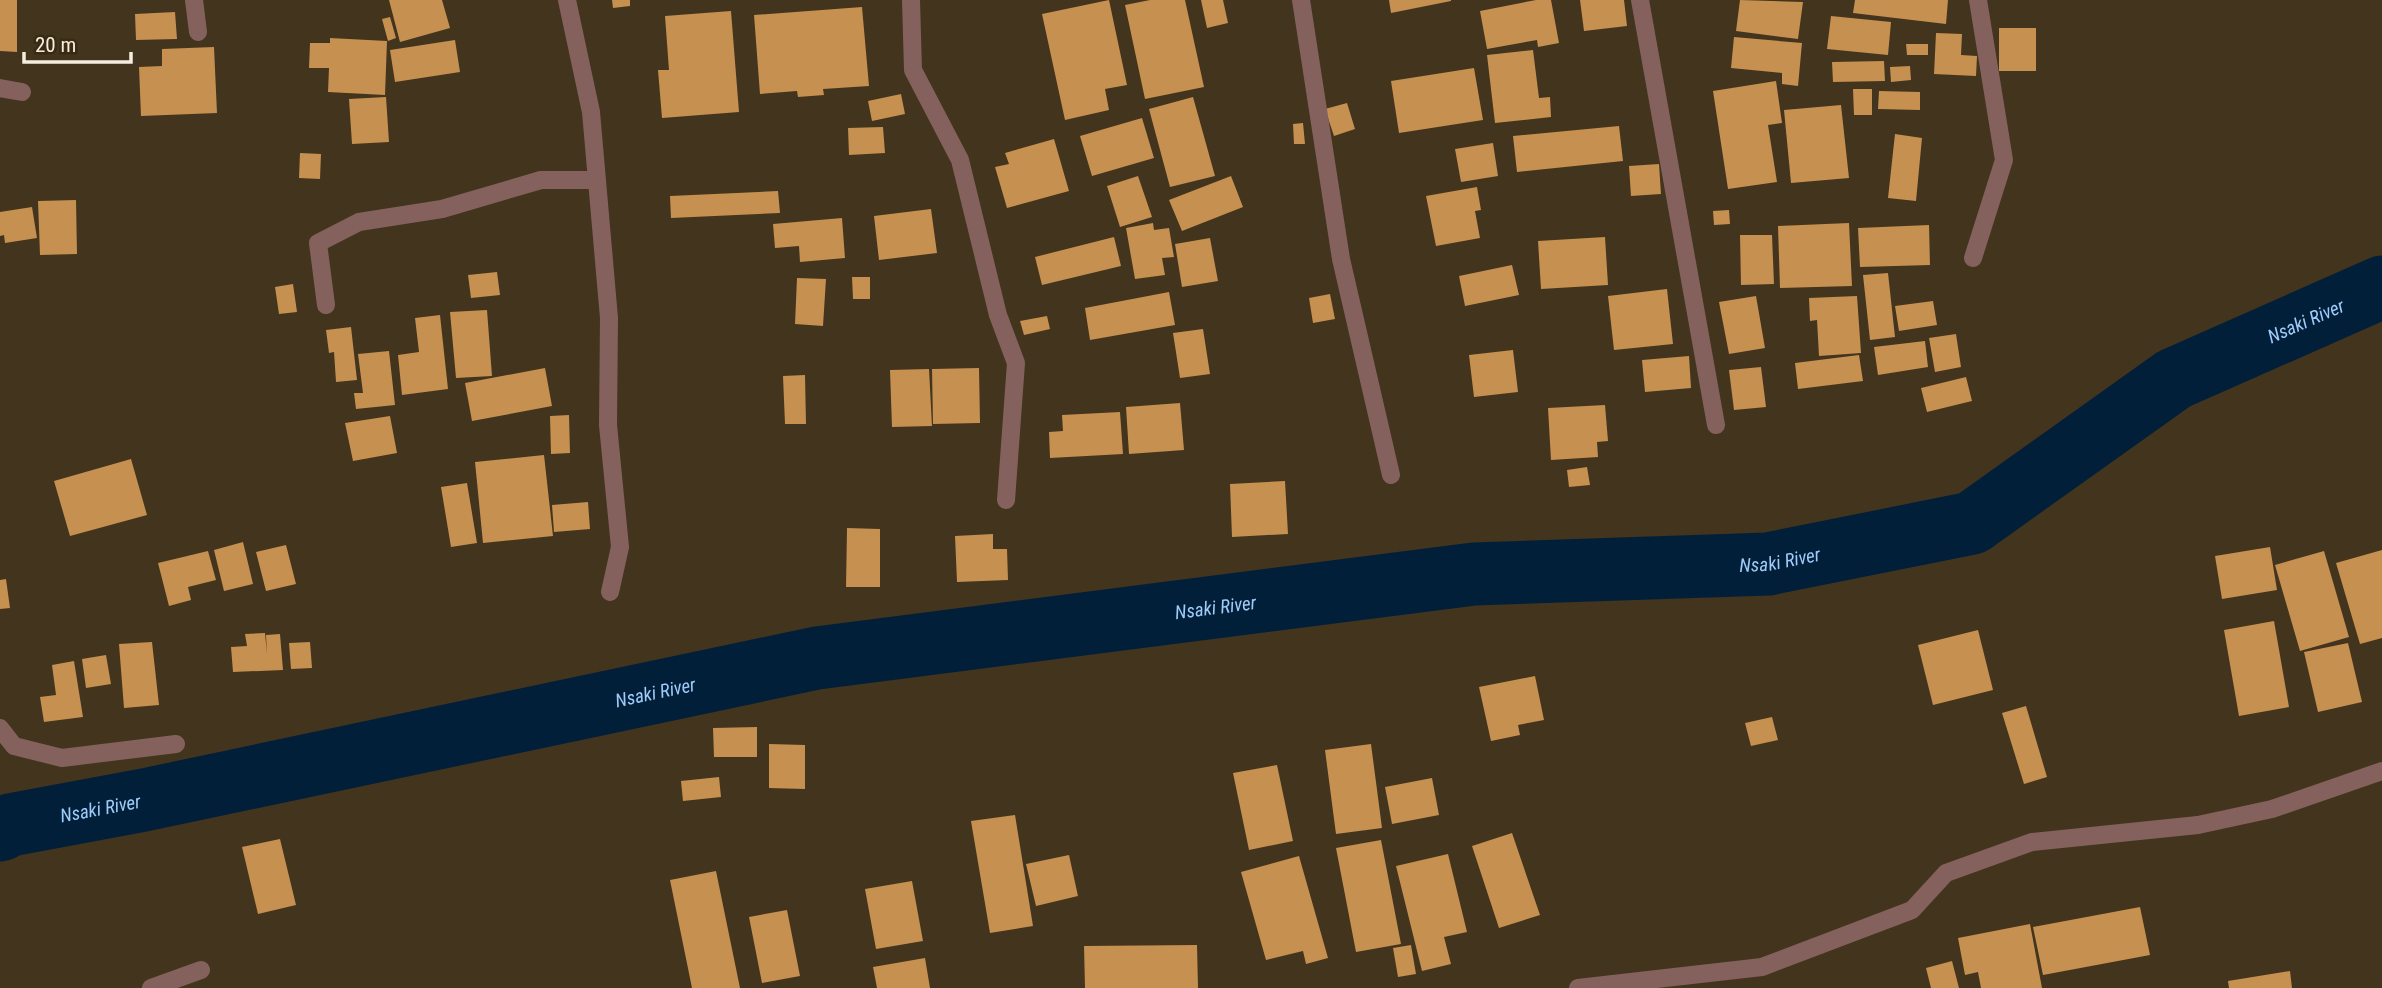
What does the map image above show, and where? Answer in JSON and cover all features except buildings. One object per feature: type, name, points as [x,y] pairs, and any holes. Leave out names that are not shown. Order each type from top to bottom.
[{"type":"street","points":[[194,0],[198,32]]},
{"type":"street","points":[[567,0],[591,112],[610,318],[608,425],[620,547],[610,592]]},
{"type":"street","points":[[911,0],[913,70],[960,160],[998,315],[1016,363],[1006,500]]},
{"type":"street","points":[[1301,0],[1341,259],[1391,475]]},
{"type":"street","points":[[1640,0],[1716,425]]},
{"type":"street","points":[[1973,258],[2004,160],[1978,0]]},
{"type":"street","points":[[0,88],[22,92]]},
{"type":"street","points":[[326,305],[318,243],[359,222],[442,209],[541,180],[597,180]]},
{"type":"street","points":[[0,728],[14,746],[62,758],[176,744]]},
{"type":"street","points":[[1578,988],[1637,985],[1762,967],[1912,910],[1946,873],[2032,842],[2198,825],[2272,809],[2382,771]]},
{"type":"street","points":[[151,988],[201,970]]},
{"type":"waterway","name":"Nsaki River","points":[[0,830],[10,825],[144,800],[817,658],[1474,574],[1768,564],[1972,523],[2174,379],[2382,287]]}]
